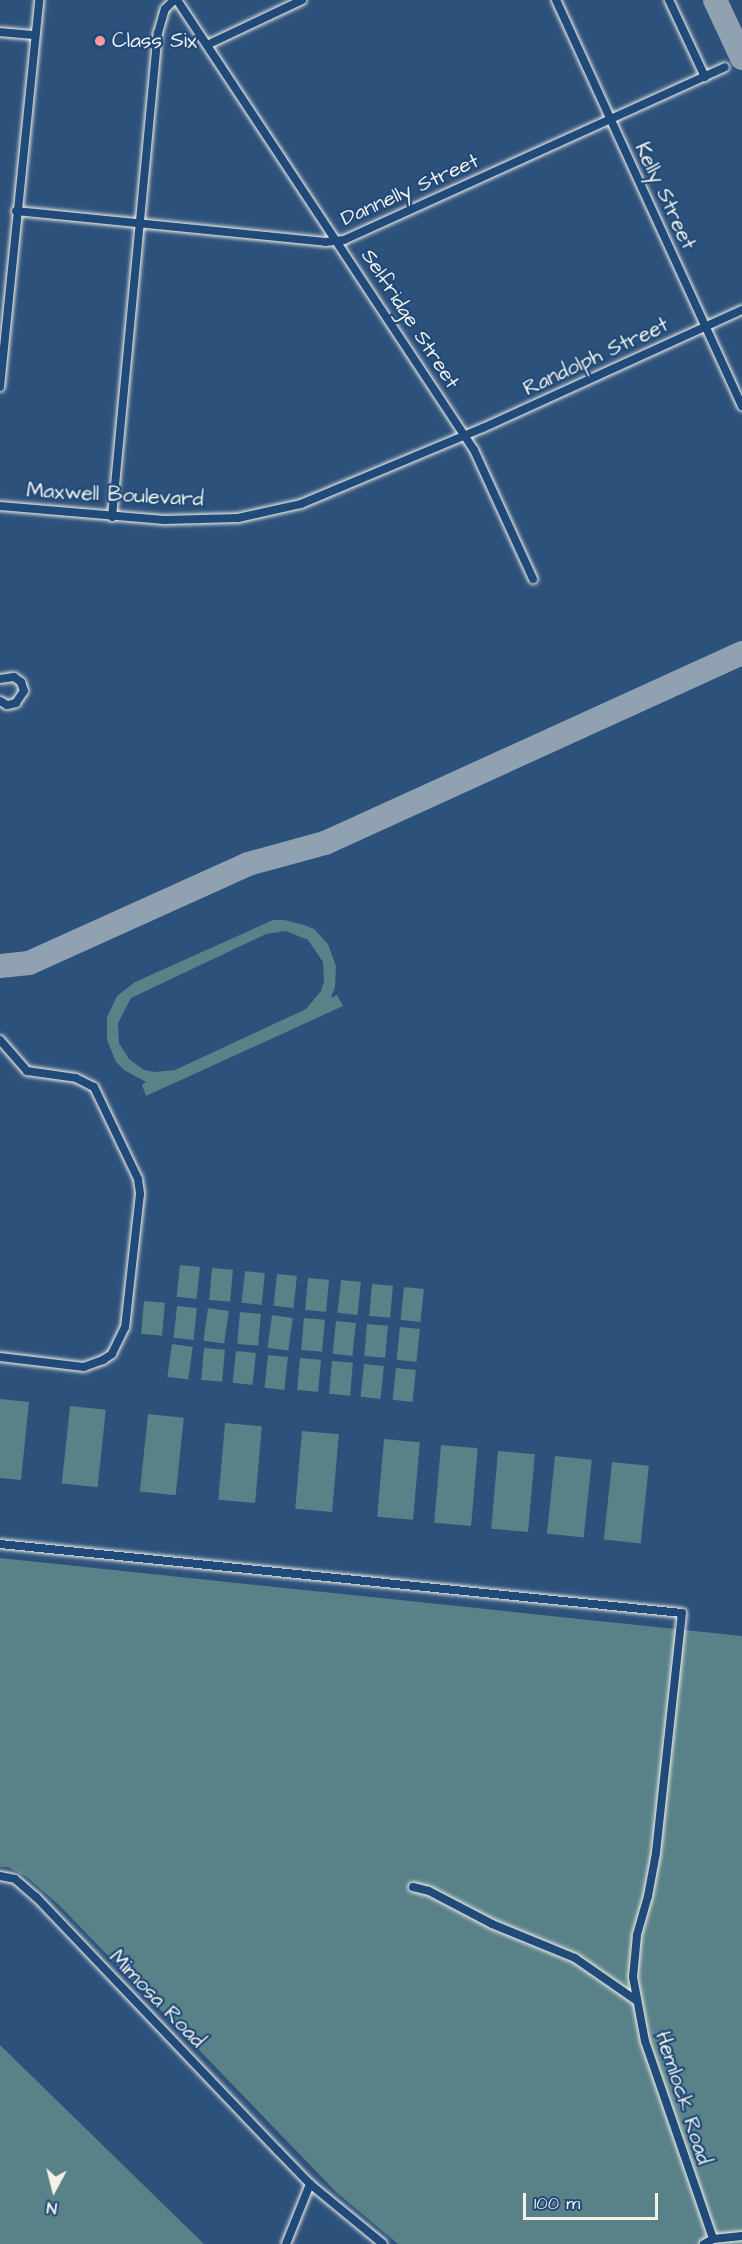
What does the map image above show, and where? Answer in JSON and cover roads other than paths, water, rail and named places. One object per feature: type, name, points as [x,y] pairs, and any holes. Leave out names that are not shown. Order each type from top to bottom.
[{"type":"street","points":[[0,387],[2,338],[39,0]]},
{"type":"street","points":[[111,517],[158,33],[165,9],[175,0]]},
{"type":"street","name":"Selfridge Street","points":[[175,0],[465,435],[488,478],[533,579]]},
{"type":"street","points":[[207,45],[302,0]]},
{"type":"street","name":"Kelly Street","points":[[556,0],[742,407]]},
{"type":"street","points":[[669,0],[705,77]]},
{"type":"street","points":[[0,32],[35,35]]},
{"type":"street","name":"Dannelly Street","points":[[16,212],[325,242],[337,241],[356,236],[725,67]]},
{"type":"street","name":"Randolph Street","points":[[465,435],[742,310]]},
{"type":"street","name":"Maxwell Boulevard","points":[[0,506],[164,520],[238,518],[325,497],[465,435]]},
{"type":"street","points":[[0,680],[14,677],[21,682],[24,691],[16,703],[8,705],[0,701]]},
{"type":"street","points":[[0,1040],[27,1071],[76,1078],[94,1087],[138,1179],[140,1194],[124,1327],[112,1354],[84,1367],[0,1357]]},
{"type":"street","name":"Hemlock Road","points":[[0,1544],[682,1613],[656,1853],[634,1951],[637,2001],[645,2041],[666,2108],[713,2239]]},
{"type":"street","name":"Mimosa Road","points":[[0,1876],[15,1880],[36,1897],[310,2184],[383,2244]]},
{"type":"street","points":[[413,1887],[429,1891],[492,1924],[575,1958],[600,1973],[637,2001]]},
{"type":"street","points":[[286,2244],[310,2184]]},
{"type":"street","points":[[704,2244],[713,2239],[742,2236]]},
{"type":"place","name":"Class Six","points":[[100,41]]}]
